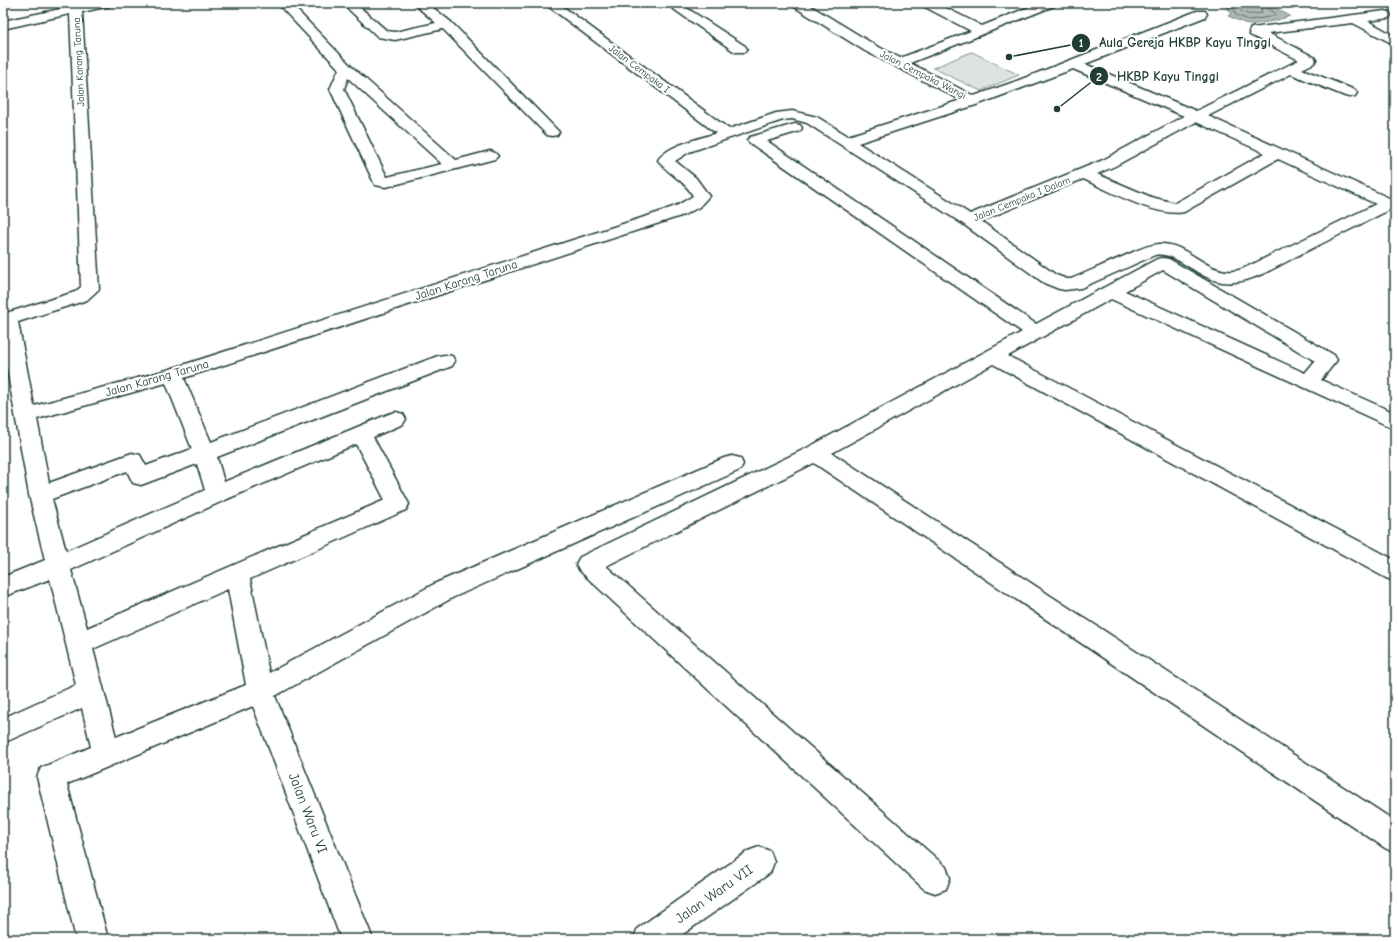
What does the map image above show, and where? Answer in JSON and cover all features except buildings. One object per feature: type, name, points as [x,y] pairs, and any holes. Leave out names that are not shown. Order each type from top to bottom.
[{"type":"street","points":[[3,25],[106,3]]},
{"type":"street","points":[[282,3],[346,69],[453,166]]},
{"type":"street","points":[[348,3],[383,34],[395,36],[446,25]]},
{"type":"street","points":[[419,3],[446,25],[552,132]]},
{"type":"street","name":"Jalan Cempaka I","points":[[550,3],[727,134]]},
{"type":"street","points":[[671,3],[740,49]]},
{"type":"street","name":"Jalan Cempaka Wangi","points":[[797,3],[898,63],[974,101]]},
{"type":"street","points":[[927,3],[981,31]]},
{"type":"street","points":[[898,63],[1050,3]]},
{"type":"street","points":[[1369,6],[1390,14]]},
{"type":"street","name":"Jalan Karang Taruna","points":[[76,10],[90,289],[80,296],[6,320],[26,415],[40,495],[107,754]]},
{"type":"street","points":[[974,101],[1074,64],[1201,14]]},
{"type":"street","points":[[1355,19],[1390,14]]},
{"type":"street","points":[[1355,19],[1395,41]]},
{"type":"street","name":"Jalan Cempaka I Dalam","points":[[815,122],[844,142],[969,220],[1084,174],[1309,60],[1254,32],[1355,19]]},
{"type":"street","points":[[1074,64],[1392,202]]},
{"type":"street","points":[[346,69],[340,78],[337,89],[381,182],[490,156]]},
{"type":"street","points":[[1290,69],[1350,93]]},
{"type":"street","name":"Jalan Cempaka Wangi","points":[[844,142],[974,101]]},
{"type":"street","name":"Jalan Karang Taruna","points":[[26,415],[174,375],[663,217],[698,201],[701,196],[685,177],[668,163],[666,160],[668,158],[684,149],[781,116],[801,116],[815,122]]},
{"type":"street","points":[[795,128],[755,140],[1036,333]]},
{"type":"street","points":[[1084,174],[1152,203],[1173,209],[1178,208],[1277,152]]},
{"type":"street","points":[[969,220],[1050,279],[1065,284],[1075,284],[1150,251],[1159,249],[1177,254],[1220,278],[1242,275],[1265,265],[1392,202]]},
{"type":"street","points":[[935,878],[588,564],[815,453],[1163,263],[1327,360],[1308,382]]},
{"type":"street","points":[[1112,292],[1395,422]]},
{"type":"street","points":[[993,356],[1395,571]]},
{"type":"street","points":[[40,495],[132,461],[142,477],[445,361]]},
{"type":"street","points":[[174,375],[205,454],[217,494]]},
{"type":"street","points":[[3,587],[59,565],[217,494],[396,419]]},
{"type":"street","points":[[78,644],[398,504],[361,434]]},
{"type":"street","points":[[815,453],[1395,838]]},
{"type":"street","points":[[92,939],[51,777],[260,691],[445,590],[732,464]]},
{"type":"street","name":"Jalan Waru VI","points":[[237,575],[260,691],[356,937]]},
{"type":"street","points":[[3,731],[90,691]]},
{"type":"street","name":"Jalan Waru VII","points":[[649,939],[759,862]]},
{"type":"shaded area","points":[[971,52],[1019,75],[981,91],[933,68]]},
{"type":"water","points":[[1208,3],[1266,3],[1290,16],[1274,21],[1249,25],[1228,16],[1232,13],[1225,6]]},
{"type":"place","name":"Aula Gereja HKBP Kayu Tinggi","points":[[1009,57]]},
{"type":"place","name":"HKBP Kayu Tinggi","points":[[1057,109]]}]
